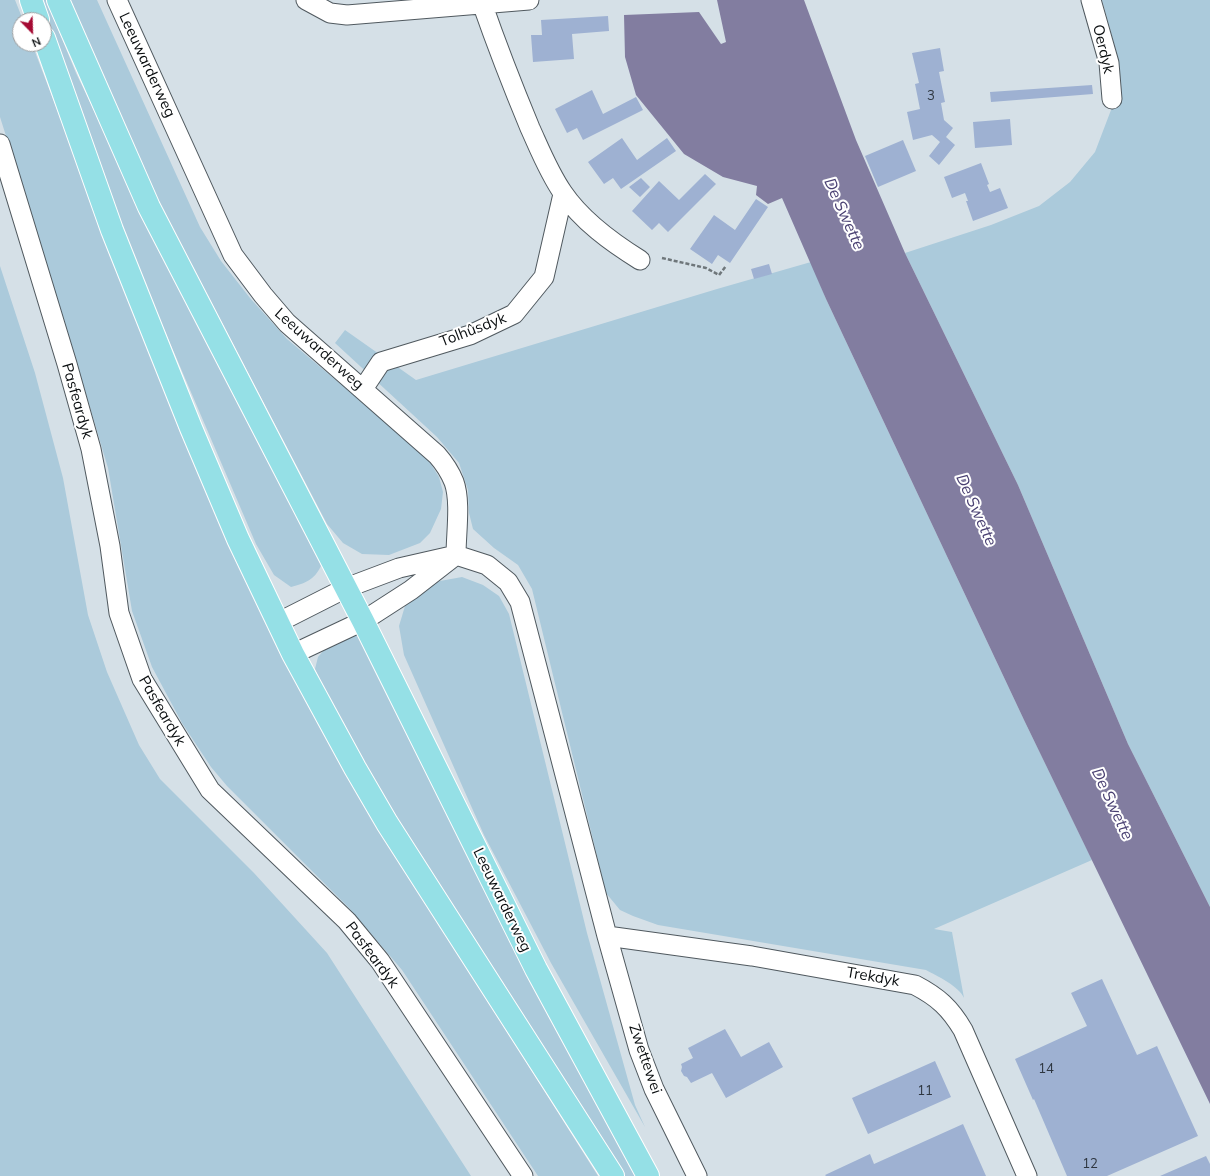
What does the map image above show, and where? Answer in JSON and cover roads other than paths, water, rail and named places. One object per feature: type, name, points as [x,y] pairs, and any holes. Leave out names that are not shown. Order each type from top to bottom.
[{"type":"main road","points":[[31,0],[35,12]]},
{"type":"main road","name":"Leeuwarderweg","points":[[58,0],[149,207],[363,621],[536,969],[648,1176]]},
{"type":"main road","points":[[49,52],[118,245],[194,435],[238,539],[277,623],[355,768],[387,823],[613,1176]]},
{"type":"street","name":"Leeuwarderweg","points":[[118,0],[233,255],[263,295],[287,323],[437,455],[450,474],[454,482],[458,500],[456,554]]},
{"type":"street","points":[[306,0],[330,13],[342,15],[529,0]]},
{"type":"street","name":"Oerdyk","points":[[1091,0],[1109,63],[1112,99]]},
{"type":"street","points":[[482,3],[498,50],[516,95],[544,160],[563,194],[583,217],[622,249],[640,260]]},
{"type":"street","name":"Pasfeardyk","points":[[0,144],[67,364],[91,449],[110,546],[120,613],[142,679],[210,790],[347,920],[380,961],[523,1176]]},
{"type":"street","name":"Tolhûsdyk","points":[[363,389],[381,362],[470,335],[514,314],[544,277],[563,194]]},
{"type":"street","points":[[293,654],[363,621],[411,590],[456,554]]},
{"type":"street","points":[[277,623],[346,588],[399,568],[456,554],[487,565],[508,582],[520,602],[607,936]]},
{"type":"street","name":"Zwettewei","points":[[607,936],[641,1056],[654,1089],[696,1176]]},
{"type":"street","name":"Trekdyk","points":[[607,936],[752,956],[908,983],[932,994],[956,1017],[963,1030],[1026,1176]]},
{"type":"water","name":"De Swette","points":[[717,0],[804,0],[856,140],[905,253],[1018,485],[1128,744],[1210,907],[1210,1104],[1024,720],[826,299],[782,198],[768,204],[756,195],[757,186],[723,177],[684,154],[636,95],[625,57],[624,15],[699,12],[721,44],[726,42]]}]
